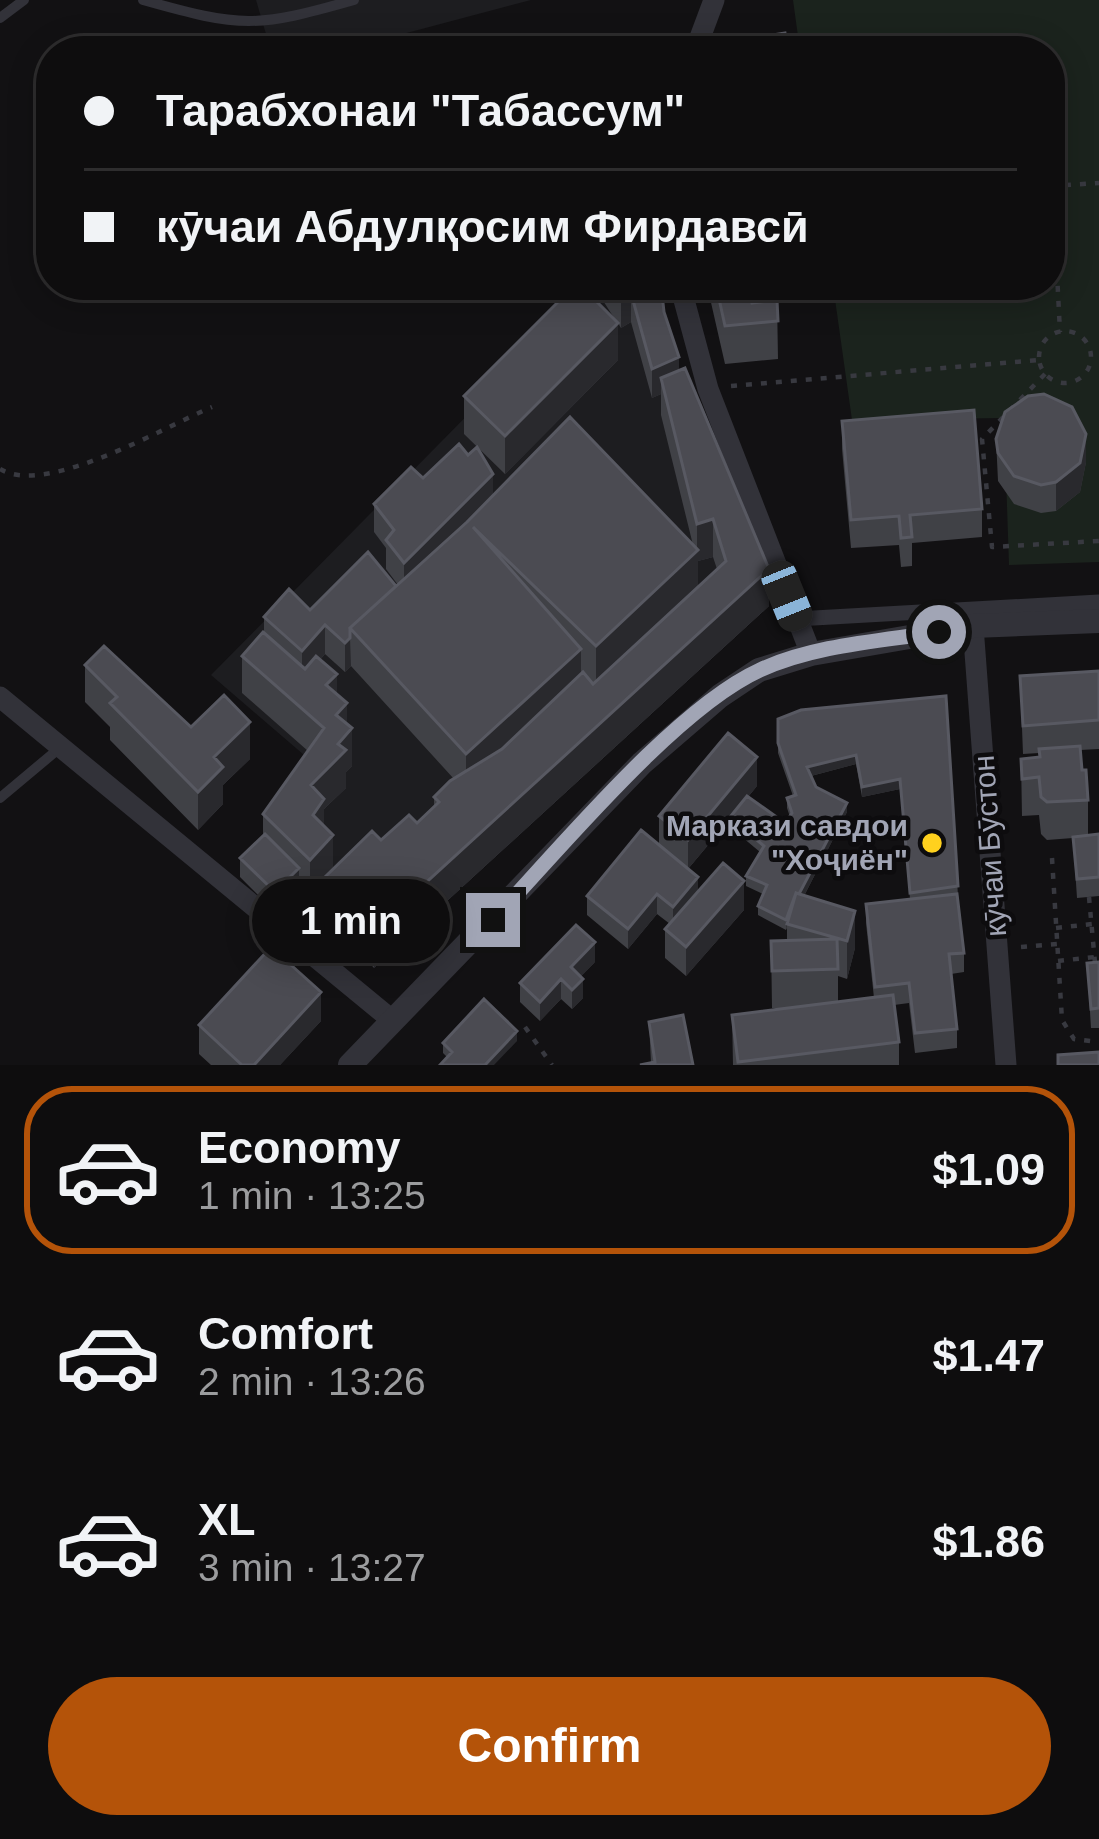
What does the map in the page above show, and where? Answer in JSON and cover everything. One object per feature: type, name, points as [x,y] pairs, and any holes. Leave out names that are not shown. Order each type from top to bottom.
[{"type":"street","points":[[700,36],[714,0]]},
{"type":"street","points":[[684,300],[708,389],[811,654]]},
{"type":"street","points":[[796,619],[1099,602]]},
{"type":"street","points":[[350,1065],[642,763],[720,696],[759,670],[811,654],[973,626],[1099,621]]},
{"type":"street","name":"кӯчаи Бӯстон","points":[[973,626],[1006,1065]]},
{"type":"street","points":[[0,697],[392,1020]]},
{"type":"lane","points":[[0,18],[24,0]]},
{"type":"lane","points":[[143,0],[241,25],[277,22],[354,0]]},
{"type":"lane","points":[[0,798],[62,746]]},
{"type":"path","points":[[1065,185],[1099,182]]},
{"type":"path","points":[[1058,300],[1060,332]]},
{"type":"path","points":[[1060,332],[1082,338],[1090,351],[1089,366],[1080,379],[1066,383],[1045,374],[1039,360],[1042,345],[1060,332]]},
{"type":"path","points":[[1090,351],[1099,351]]},
{"type":"path","points":[[708,389],[792,376],[1039,360]]},
{"type":"path","points":[[1045,374],[982,440],[992,547],[1099,541]]},
{"type":"path","points":[[0,469],[10,475],[55,475],[212,406]]},
{"type":"path","points":[[1052,858],[1064,1027],[1082,1042],[1099,1042]]},
{"type":"path","points":[[1089,897],[1096,970]]},
{"type":"path","points":[[1056,928],[1091,924]]},
{"type":"path","points":[[1026,947],[1057,944]]},
{"type":"path","points":[[1058,961],[1095,957]]},
{"type":"path","points":[[525,1027],[552,1065]]},
{"type":"shaded area","points":[[256,0],[531,0],[395,36],[267,36]]},
{"type":"shaded area","points":[[793,0],[1099,0],[1099,562],[1009,565],[1004,418],[852,420],[835,300],[1065,300],[1065,36],[798,36]]},
{"type":"shaded area","points":[[581,300],[614,300],[664,341],[769,606],[374,968],[265,853],[318,767],[211,675]]},
{"type":"building","points":[[560,300],[595,300],[618,323],[505,436],[464,396]]},
{"type":"building","points":[[633,300],[663,300],[679,357],[652,369]]},
{"type":"building","points":[[719,300],[777,300],[778,321],[725,326]]},
{"type":"building","points":[[685,368],[769,569],[374,930],[326,876],[372,831],[381,840],[409,815],[417,823],[439,802],[434,797],[450,781],[502,749],[583,672],[593,684],[726,561],[713,519],[697,524],[661,378]]},
{"type":"building","points":[[1044,394],[1072,407],[1086,434],[1080,463],[1056,482],[1041,485],[1014,476],[998,453],[996,439],[1005,412],[1028,396]]},
{"type":"building","points":[[974,410],[982,509],[910,515],[912,537],[901,538],[899,516],[851,520],[842,421]]},
{"type":"building","points":[[570,417],[698,550],[596,646],[473,527],[581,649],[466,754],[350,628],[467,522]]},
{"type":"building","points":[[459,444],[468,455],[477,447],[493,474],[404,563],[386,540],[394,530],[374,504],[411,467],[423,478]]},
{"type":"building","points":[[368,552],[396,586],[350,628],[345,643],[325,625],[302,651],[264,617],[289,589],[310,610]]},
{"type":"building","points":[[263,632],[305,669],[316,656],[337,674],[326,685],[347,703],[336,715],[352,728],[338,744],[346,750],[311,785],[324,799],[313,815],[333,835],[310,860],[263,814],[324,728],[242,656]]},
{"type":"building","points":[[104,646],[191,727],[224,695],[250,722],[214,757],[223,767],[198,792],[110,703],[117,697],[85,665]]},
{"type":"building","points":[[1099,671],[1099,720],[1023,726],[1020,676]]},
{"type":"building","points":[[946,696],[958,886],[910,893],[900,779],[862,787],[856,755],[807,767],[816,787],[847,803],[796,893],[786,920],[758,906],[767,885],[746,876],[764,846],[730,817],[747,796],[785,823],[792,813],[787,798],[796,795],[778,743],[778,719],[801,710]]},
{"type":"building","points":[[728,733],[757,757],[688,840],[659,816]]},
{"type":"building","points":[[1080,746],[1088,800],[1047,802],[1041,797],[1039,777],[1022,779],[1021,759],[1040,757],[1039,749]]},
{"type":"building","points":[[641,830],[698,877],[673,907],[657,894],[628,929],[587,896]]},
{"type":"building","points":[[265,834],[299,868],[275,892],[240,858]]},
{"type":"building","points":[[1099,834],[1099,877],[1077,879],[1073,837]]},
{"type":"building","points":[[723,863],[744,881],[686,947],[665,929]]},
{"type":"building","points":[[796,893],[855,911],[847,941],[787,924]]},
{"type":"building","points":[[957,894],[964,953],[949,954],[957,1029],[915,1033],[909,983],[875,987],[866,904]]},
{"type":"building","points":[[576,925],[595,942],[571,967],[583,979],[572,990],[561,979],[540,1002],[520,983]]},
{"type":"building","points":[[837,939],[838,969],[772,971],[771,941]]},
{"type":"building","points":[[271,947],[321,992],[254,1065],[242,1065],[199,1025]]},
{"type":"building","points":[[1099,962],[1099,1008],[1091,1009],[1087,963]]},
{"type":"building","points":[[893,995],[899,1042],[738,1062],[732,1015]]},
{"type":"building","points":[[484,999],[517,1031],[485,1065],[440,1065],[452,1052],[443,1043]]},
{"type":"building","points":[[683,1015],[693,1065],[640,1065],[655,1062],[649,1022]]},
{"type":"building","points":[[1099,1052],[1099,1065],[1058,1065],[1058,1055]]},
{"type":"place","name":"Маркази савдои \"Хоҷиён\"","points":[[932,843]]},
{"type":"route","points":[[493,920],[642,763],[720,696],[759,670],[811,654],[939,632]]}]
